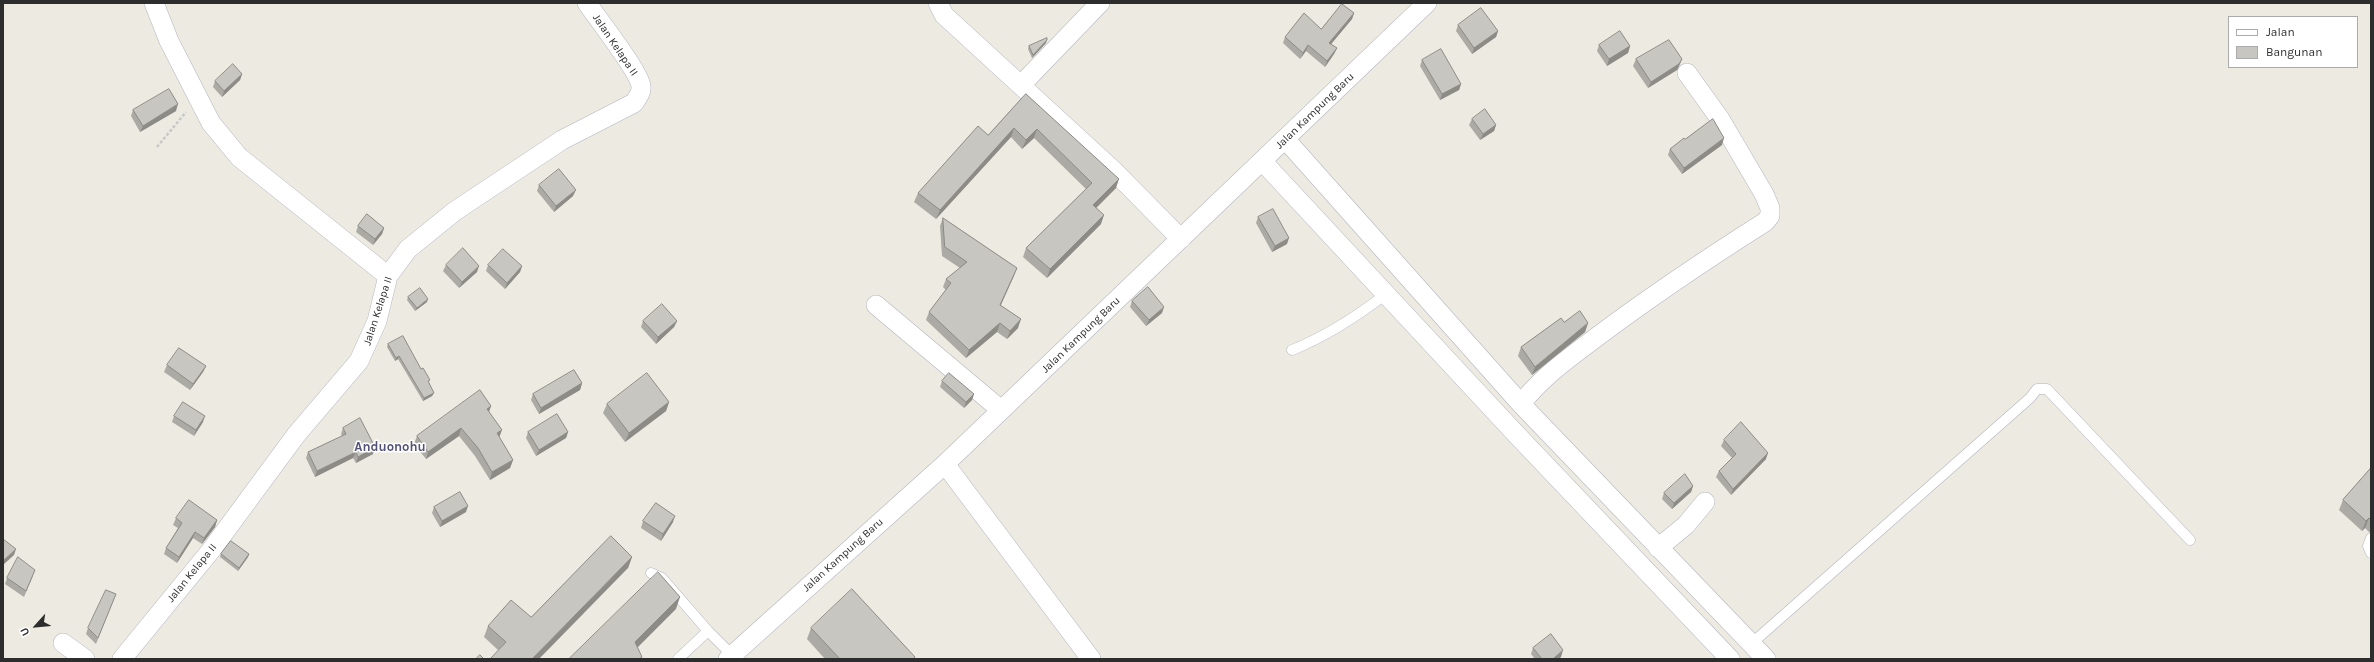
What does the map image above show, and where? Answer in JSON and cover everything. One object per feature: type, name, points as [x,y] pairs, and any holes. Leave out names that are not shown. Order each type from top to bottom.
[{"type":"street","points":[[154,3],[169,41],[211,122],[239,157],[388,276]]},
{"type":"street","name":"Jalan Kelapa II","points":[[122,659],[212,549],[296,435],[359,360],[377,321],[388,276],[408,249],[455,211],[562,140],[634,103],[640,94],[641,85],[635,72],[587,3]]},
{"type":"street","points":[[938,3],[944,15],[1113,170],[1181,239]]},
{"type":"street","points":[[1020,86],[1100,3]]},
{"type":"street","name":"Jalan Kampung Baru","points":[[730,657],[945,464],[1263,162],[1427,3]]},
{"type":"street","points":[[1520,404],[1539,382],[1610,327],[1675,280],[1765,222],[1770,216],[1770,208],[1764,194],[1720,119],[1688,72]]},
{"type":"street","points":[[1286,140],[1520,404],[1766,659]]},
{"type":"street","points":[[1263,162],[1730,659]]},
{"type":"street","points":[[876,305],[1001,410]]},
{"type":"street","points":[[945,464],[1091,659]]},
{"type":"street","points":[[1658,548],[1686,525],[1705,502]]},
{"type":"street","points":[[63,643],[85,659]]},
{"type":"lane","points":[[1292,350],[1314,341],[1355,318],[1386,294]]},
{"type":"lane","points":[[1751,644],[2030,398],[2038,389],[2047,389],[2190,540]]},
{"type":"lane","points":[[2371,538],[2368,546],[2371,553]]},
{"type":"lane","points":[[651,573],[662,578],[730,657]]},
{"type":"lane","points":[[678,659],[708,631]]},
{"type":"path","points":[[157,147],[198,98]]},
{"type":"building","points":[[1342,4],[1354,13],[1329,43],[1337,48],[1327,61],[1308,45],[1303,53],[1285,37],[1304,13],[1321,29]]},
{"type":"building","points":[[1481,8],[1498,31],[1474,48],[1458,25]]},
{"type":"building","points":[[1620,31],[1630,46],[1609,59],[1599,45]]},
{"type":"building","points":[[1047,38],[1047,40],[1033,55],[1029,46]]},
{"type":"building","points":[[1669,40],[1682,59],[1679,64],[1651,82],[1636,59]]},
{"type":"building","points":[[1441,49],[1461,84],[1442,94],[1422,60]]},
{"type":"building","points":[[233,64],[242,74],[224,91],[215,81]]},
{"type":"building","points":[[169,89],[178,104],[143,126],[133,110]]},
{"type":"building","points":[[1026,94],[1119,179],[1093,205],[1104,215],[1050,269],[1026,248],[1092,183],[1037,129],[1026,140],[1014,128],[940,210],[918,193],[978,126],[988,135]]},
{"type":"building","points":[[1485,109],[1496,125],[1483,134],[1472,119]]},
{"type":"building","points":[[1713,119],[1724,138],[1684,168],[1670,149]]},
{"type":"building","points":[[559,169],[576,190],[556,206],[539,185]]},
{"type":"building","points":[[1273,209],[1289,238],[1275,246],[1258,217]]},
{"type":"building","points":[[367,214],[384,228],[375,239],[358,226]]},
{"type":"building","points":[[943,218],[1017,268],[1000,305],[1021,319],[1010,331],[1000,323],[969,350],[929,312],[951,283],[946,279],[967,262],[945,247]]},
{"type":"building","points":[[463,248],[479,266],[462,282],[446,265]]},
{"type":"building","points":[[503,249],[522,266],[507,283],[488,265]]},
{"type":"building","points":[[1148,287],[1164,307],[1149,320],[1132,301]]},
{"type":"building","points":[[420,288],[428,299],[417,308],[408,297]]},
{"type":"building","points":[[662,304],[677,321],[658,337],[643,321]]},
{"type":"building","points":[[1580,311],[1588,323],[1535,367],[1521,347],[1561,318],[1564,322]]},
{"type":"building","points":[[403,336],[421,369],[423,368],[430,380],[428,381],[434,393],[424,398],[399,356],[396,358],[388,344]]},
{"type":"building","points":[[179,348],[206,366],[193,384],[167,365]]},
{"type":"building","points":[[574,370],[582,383],[541,408],[533,394]]},
{"type":"building","points":[[647,373],[669,402],[629,433],[607,404]]},
{"type":"building","points":[[949,373],[974,394],[966,402],[942,381]]},
{"type":"building","points":[[480,390],[491,406],[487,409],[502,430],[497,433],[513,460],[492,472],[478,448],[461,428],[428,452],[417,436]]},
{"type":"building","points":[[183,402],[205,416],[196,430],[174,416]]},
{"type":"building","points":[[557,414],[568,432],[539,450],[528,432]]},
{"type":"building","points":[[360,418],[375,447],[358,457],[356,452],[317,471],[308,452],[346,434],[343,428]]},
{"type":"building","points":[[1741,422],[1768,453],[1733,489],[1719,471],[1736,454],[1724,440]]},
{"type":"building","points":[[2371,468],[2371,520],[2369,518],[2366,521],[2343,500]]},
{"type":"building","points":[[1685,474],[1693,486],[1674,503],[1664,493]]},
{"type":"building","points":[[460,492],[468,506],[442,521],[434,507]]},
{"type":"building","points":[[189,500],[217,520],[204,538],[195,532],[179,557],[166,548],[182,523],[176,518]]},
{"type":"building","points":[[656,503],[675,516],[663,534],[643,521]]},
{"type":"building","points":[[611,536],[632,557],[532,659],[490,659],[506,642],[488,626],[511,600],[531,617]]},
{"type":"building","points":[[3,539],[16,549],[4,560],[3,560]]},
{"type":"building","points":[[231,541],[249,554],[239,568],[221,554]]},
{"type":"building","points":[[18,557],[35,570],[26,591],[7,578]]},
{"type":"building","points":[[658,572],[680,597],[635,642],[642,657],[639,659],[569,659]]},
{"type":"building","points":[[852,589],[915,657],[913,659],[840,659],[811,628]]},
{"type":"building","points":[[106,590],[116,594],[98,638],[88,628]]},
{"type":"building","points":[[1551,634],[1563,650],[1553,659],[1542,659],[1533,648]]},
{"type":"building","points":[[480,655],[484,659],[476,659]]},
{"type":"district","name":"Anduonohu","points":[[390,447]]}]
